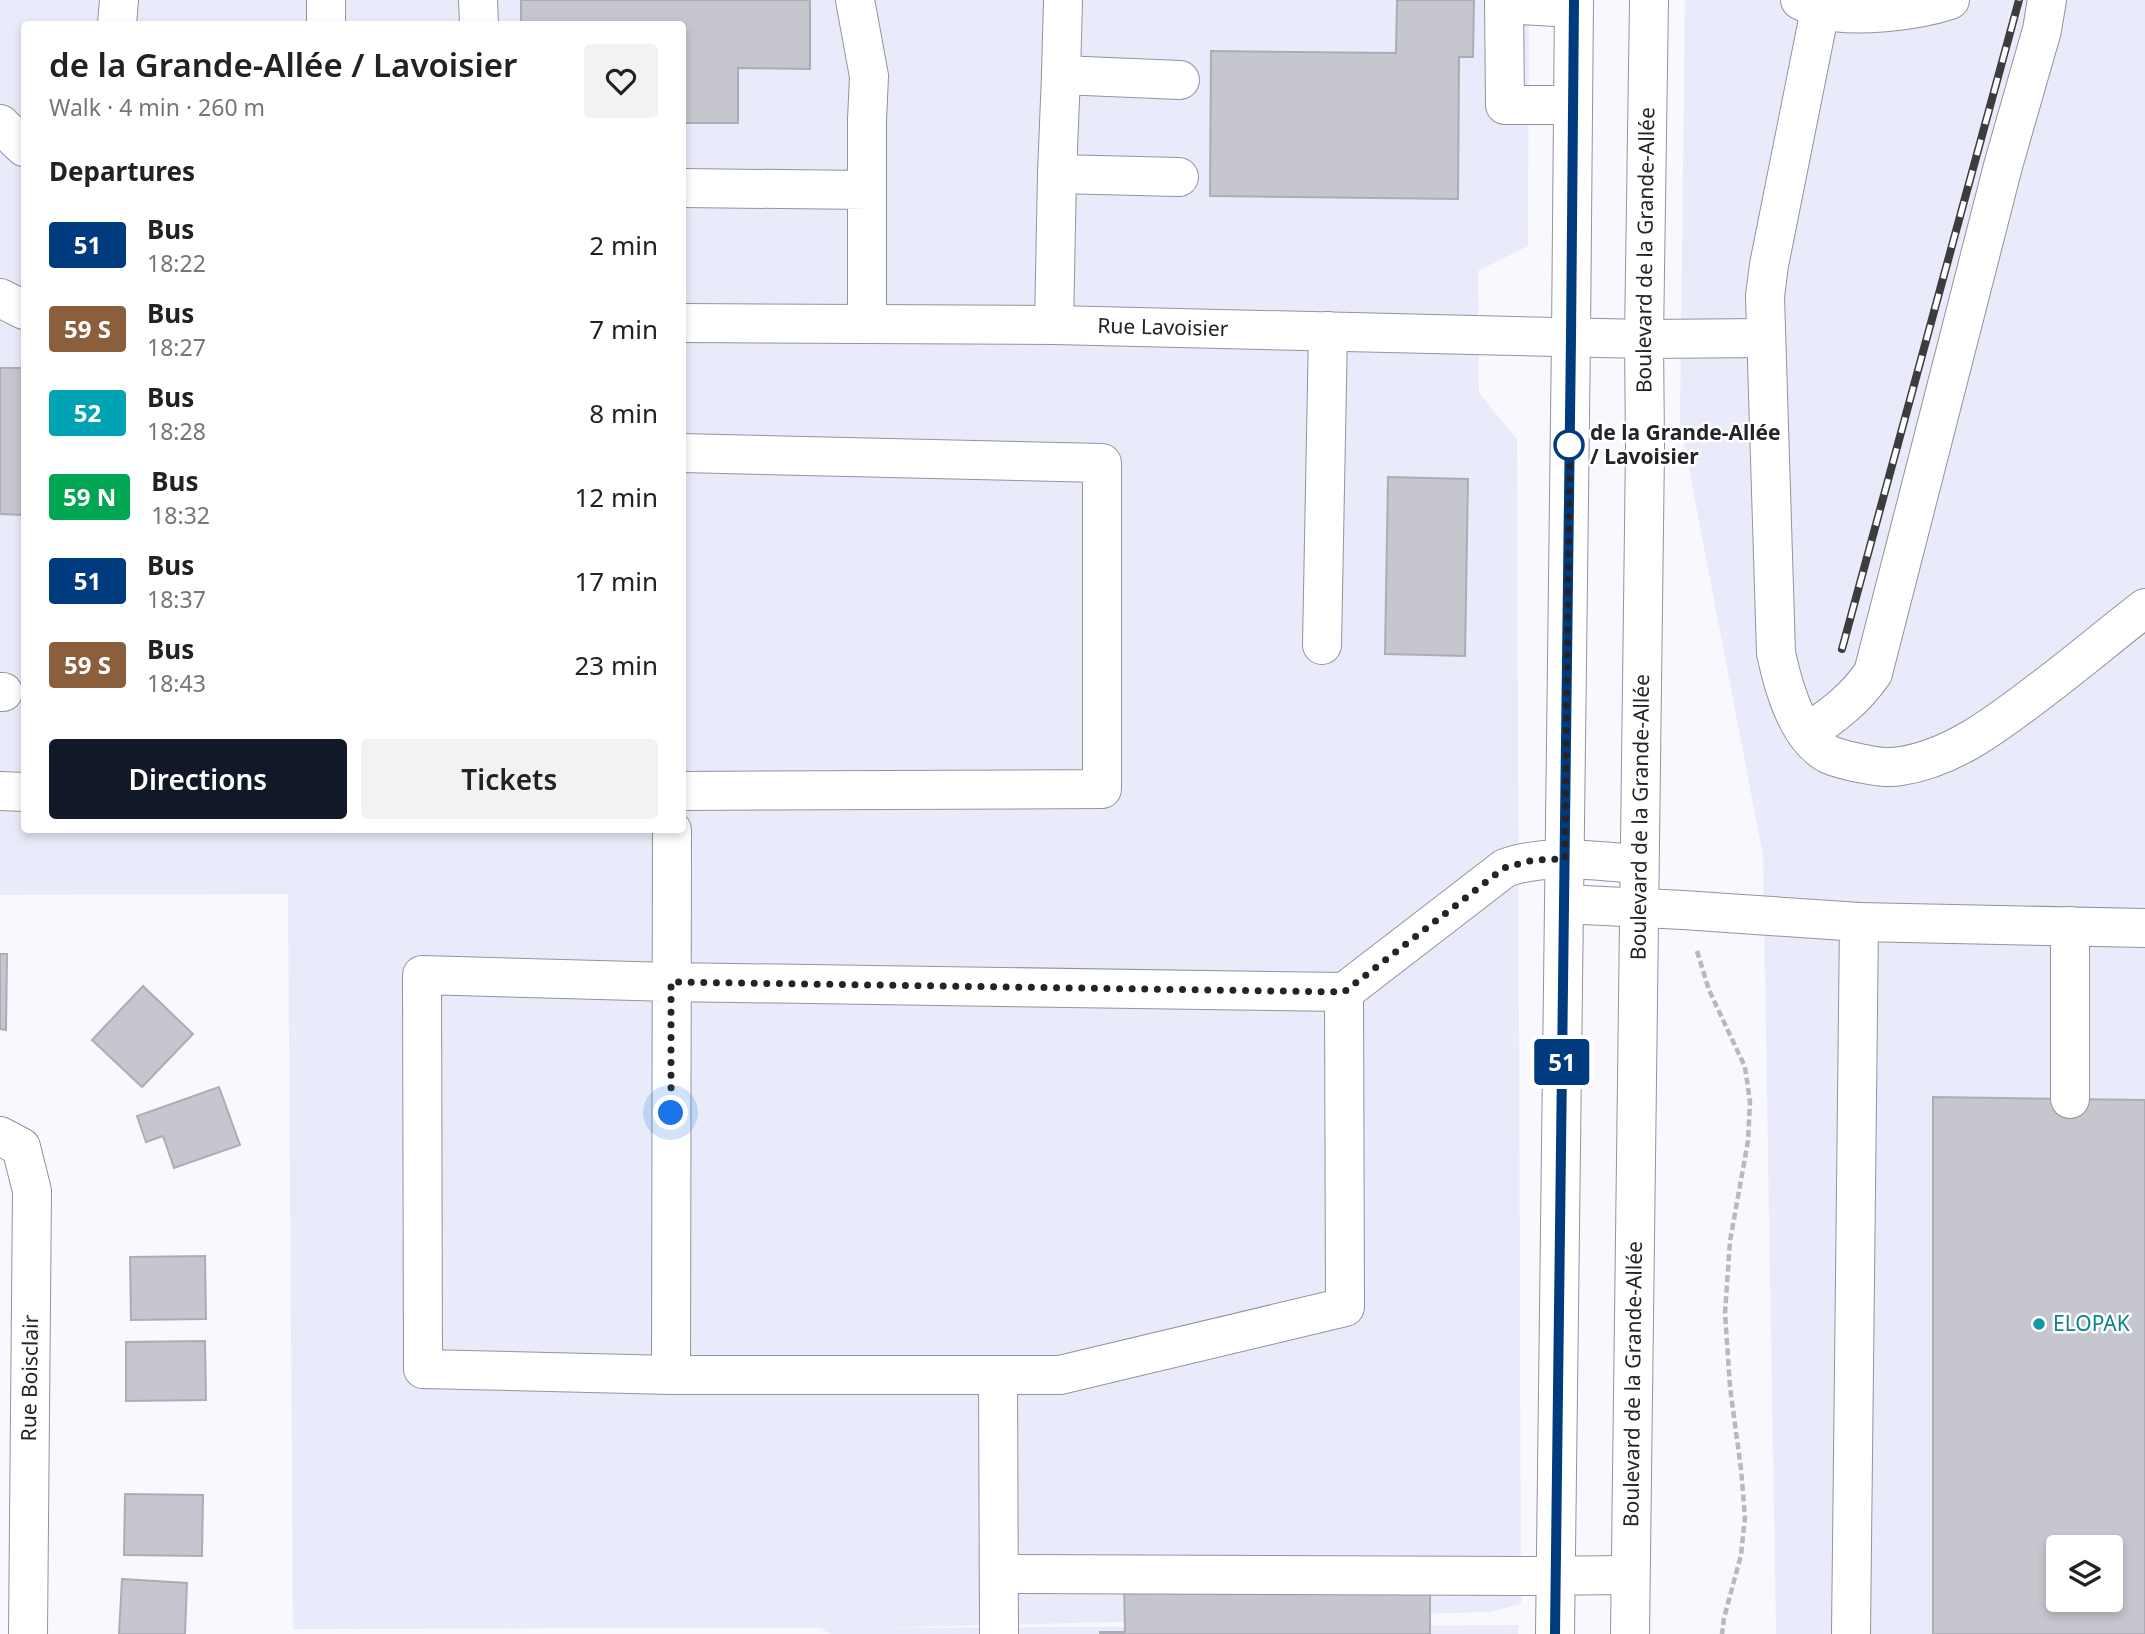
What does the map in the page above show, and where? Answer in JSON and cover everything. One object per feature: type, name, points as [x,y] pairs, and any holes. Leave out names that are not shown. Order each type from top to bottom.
[{"type":"street","points":[[117,21],[119,0]]},
{"type":"street","points":[[326,0],[326,21]]},
{"type":"street","points":[[478,0],[479,21]]},
{"type":"street","points":[[855,0],[869,76],[867,324]]},
{"type":"street","points":[[1054,325],[1063,0]]},
{"type":"street","name":"Boulevard de la Grande-Allée","points":[[1630,1634],[1648,0]]},
{"type":"street","points":[[1950,0],[1909,11],[1839,13],[1814,3],[1765,296],[1776,653],[1782,681],[1806,733],[1816,746],[1830,755],[1885,768],[1902,766],[1946,752],[1979,735],[2010,714],[2145,608]]},
{"type":"street","points":[[1806,733],[1849,702],[1873,673],[2003,166],[2042,30],[2047,0]]},
{"type":"street","points":[[1555,1634],[1565,859],[1571,337],[1574,4],[1504,2],[1505,105],[1573,105]]},
{"type":"street","points":[[1061,75],[1180,80]]},
{"type":"street","points":[[0,124],[21,144]]},
{"type":"street","points":[[1057,174],[1179,177]]},
{"type":"street","points":[[686,188],[867,190]]},
{"type":"street","points":[[0,298],[21,308]]},
{"type":"street","name":"Rue Lavoisier","points":[[686,323],[1054,325],[1644,339],[1765,338]]},
{"type":"street","points":[[1322,645],[1328,331]]},
{"type":"street","points":[[686,453],[1102,463],[1102,789],[686,791]]},
{"type":"street","points":[[0,791],[21,792]]},
{"type":"street","points":[[671,1376],[672,833]]},
{"type":"street","points":[[1344,992],[1345,1307],[1060,1375],[671,1376],[423,1369],[422,975],[671,982],[1344,992],[1504,868],[1533,860],[1565,859],[1639,864]]},
{"type":"street","points":[[1564,904],[1859,922],[2145,928]]},
{"type":"street","points":[[1851,1634],[1859,922]]},
{"type":"street","points":[[2070,926],[2070,1099]]},
{"type":"street","name":"Rue Boisclair","points":[[0,1136],[21,1147],[32,1191],[28,1634]]},
{"type":"street","points":[[998,1375],[999,1634]]},
{"type":"street","points":[[999,1574],[1630,1575]]},
{"type":"path","points":[[1700,959],[1709,990],[1743,1060],[1750,1102],[1748,1141],[1730,1241],[1726,1313],[1730,1387],[1745,1517],[1741,1555],[1722,1634]]},
{"type":"shaded area","points":[[0,0],[1529,0],[1528,246],[1478,271],[1479,393],[1517,439],[1521,1604],[1490,1612],[878,1628],[1519,1625],[1518,1634],[830,1634],[821,1628],[293,1629],[288,894],[0,895]]},
{"type":"shaded area","points":[[1685,0],[2145,0],[2145,1634],[1776,1634],[1763,856],[1680,422]]},
{"type":"building","points":[[521,0],[810,0],[810,69],[738,68],[738,123],[686,123],[686,21],[521,21]]},
{"type":"building","points":[[1397,0],[1474,0],[1473,57],[1459,57],[1458,199],[1210,196],[1211,51],[1396,53]]},
{"type":"building","points":[[0,368],[21,368],[21,515],[0,514]]},
{"type":"building","points":[[1388,477],[1468,479],[1465,656],[1385,654]]},
{"type":"building","points":[[0,954],[7,954],[6,1030],[0,1029]]},
{"type":"building","points":[[143,986],[193,1034],[142,1087],[92,1040]]},
{"type":"building","points":[[219,1087],[240,1145],[174,1168],[163,1136],[146,1142],[137,1116]]},
{"type":"building","name":"ELOPAK","points":[[1933,1097],[2145,1100],[2145,1634],[1933,1634]]},
{"type":"building","points":[[205,1256],[206,1319],[131,1320],[130,1257]]},
{"type":"building","points":[[205,1341],[206,1400],[126,1401],[126,1342]]},
{"type":"building","points":[[125,1494],[203,1495],[202,1556],[124,1555]]},
{"type":"building","points":[[122,1579],[187,1583],[185,1634],[119,1634]]},
{"type":"building","points":[[1124,1584],[1430,1585],[1430,1634],[1100,1634],[1125,1632]]},
{"type":"railway","points":[[1842,649],[2019,0]]},
{"type":"bus line","name":"51","points":[[1555,1634],[1574,0]]},
{"type":"place","name":"de la Grande-Allée / Lavoisier","points":[[1569,445]]},
{"type":"place","name":"ELOPAK","points":[[2039,1324]]},
{"type":"route","points":[[671,1113],[671,982],[1344,992],[1504,868],[1533,860],[1565,859],[1570,433],[1569,445]]}]
